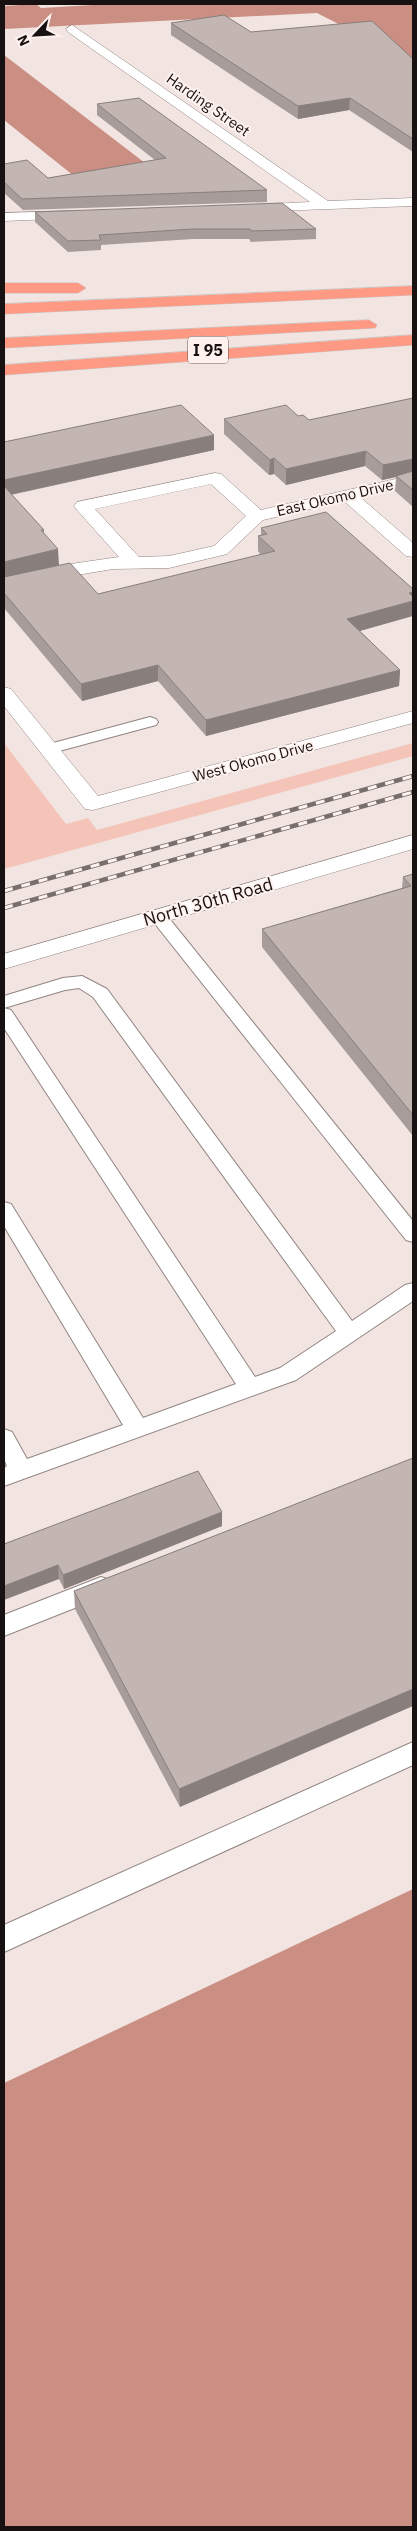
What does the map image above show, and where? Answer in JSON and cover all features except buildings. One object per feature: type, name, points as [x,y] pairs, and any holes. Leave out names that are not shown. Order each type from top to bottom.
[{"type":"highway","points":[[149,287],[274,286],[392,291]]},
{"type":"highway","points":[[4,288],[91,288]]},
{"type":"highway","points":[[4,309],[413,290]]},
{"type":"highway","points":[[4,324],[233,314]]},
{"type":"highway","points":[[4,343],[384,325]]},
{"type":"highway","points":[[4,370],[413,340]]},
{"type":"highway","name":"I 95","points":[[4,360],[413,340]]},
{"type":"street","name":"Harding Street","points":[[72,30],[325,206]]},
{"type":"street","points":[[237,209],[413,202]]},
{"type":"street","points":[[4,217],[82,214]]},
{"type":"street","name":"East Okomo Drive","points":[[133,562],[83,506],[215,478],[257,516]]},
{"type":"street","name":"East Okomo Drive","points":[[4,586],[77,569],[133,562],[169,562],[220,550],[257,516],[413,480]]},
{"type":"street","points":[[347,495],[413,552]]},
{"type":"street","points":[[4,693],[48,749]]},
{"type":"street","name":"West Okomo Drive","points":[[48,749],[93,804],[413,717]]},
{"type":"street","name":"North 30th Road","points":[[4,962],[413,842]]},
{"type":"lane","points":[[48,749],[150,722]]},
{"type":"lane","points":[[158,916],[413,1235]]},
{"type":"lane","points":[[4,1002],[63,984],[82,982],[100,992],[349,1333]]},
{"type":"lane","points":[[4,1014],[250,1388]]},
{"type":"lane","points":[[4,1209],[137,1428]]},
{"type":"lane","points":[[4,1438],[12,1474],[288,1374],[413,1291]]},
{"type":"lane","points":[[4,1626],[122,1578]]},
{"type":"lane","points":[[4,1939],[413,1753]]},
{"type":"shaded area","points":[[36,4],[41,8],[110,4],[413,4],[413,62],[317,13],[4,29],[4,6]]},
{"type":"shaded area","points":[[4,55],[149,166],[74,176],[4,120]]},
{"type":"shaded area","points":[[4,743],[66,824],[88,818],[97,830],[413,743],[413,756],[4,869]]},
{"type":"shaded area","points":[[413,1889],[413,2527],[4,2527],[4,2083]]},
{"type":"railway","points":[[4,891],[413,776]]},
{"type":"railway","points":[[4,908],[413,792]]}]
